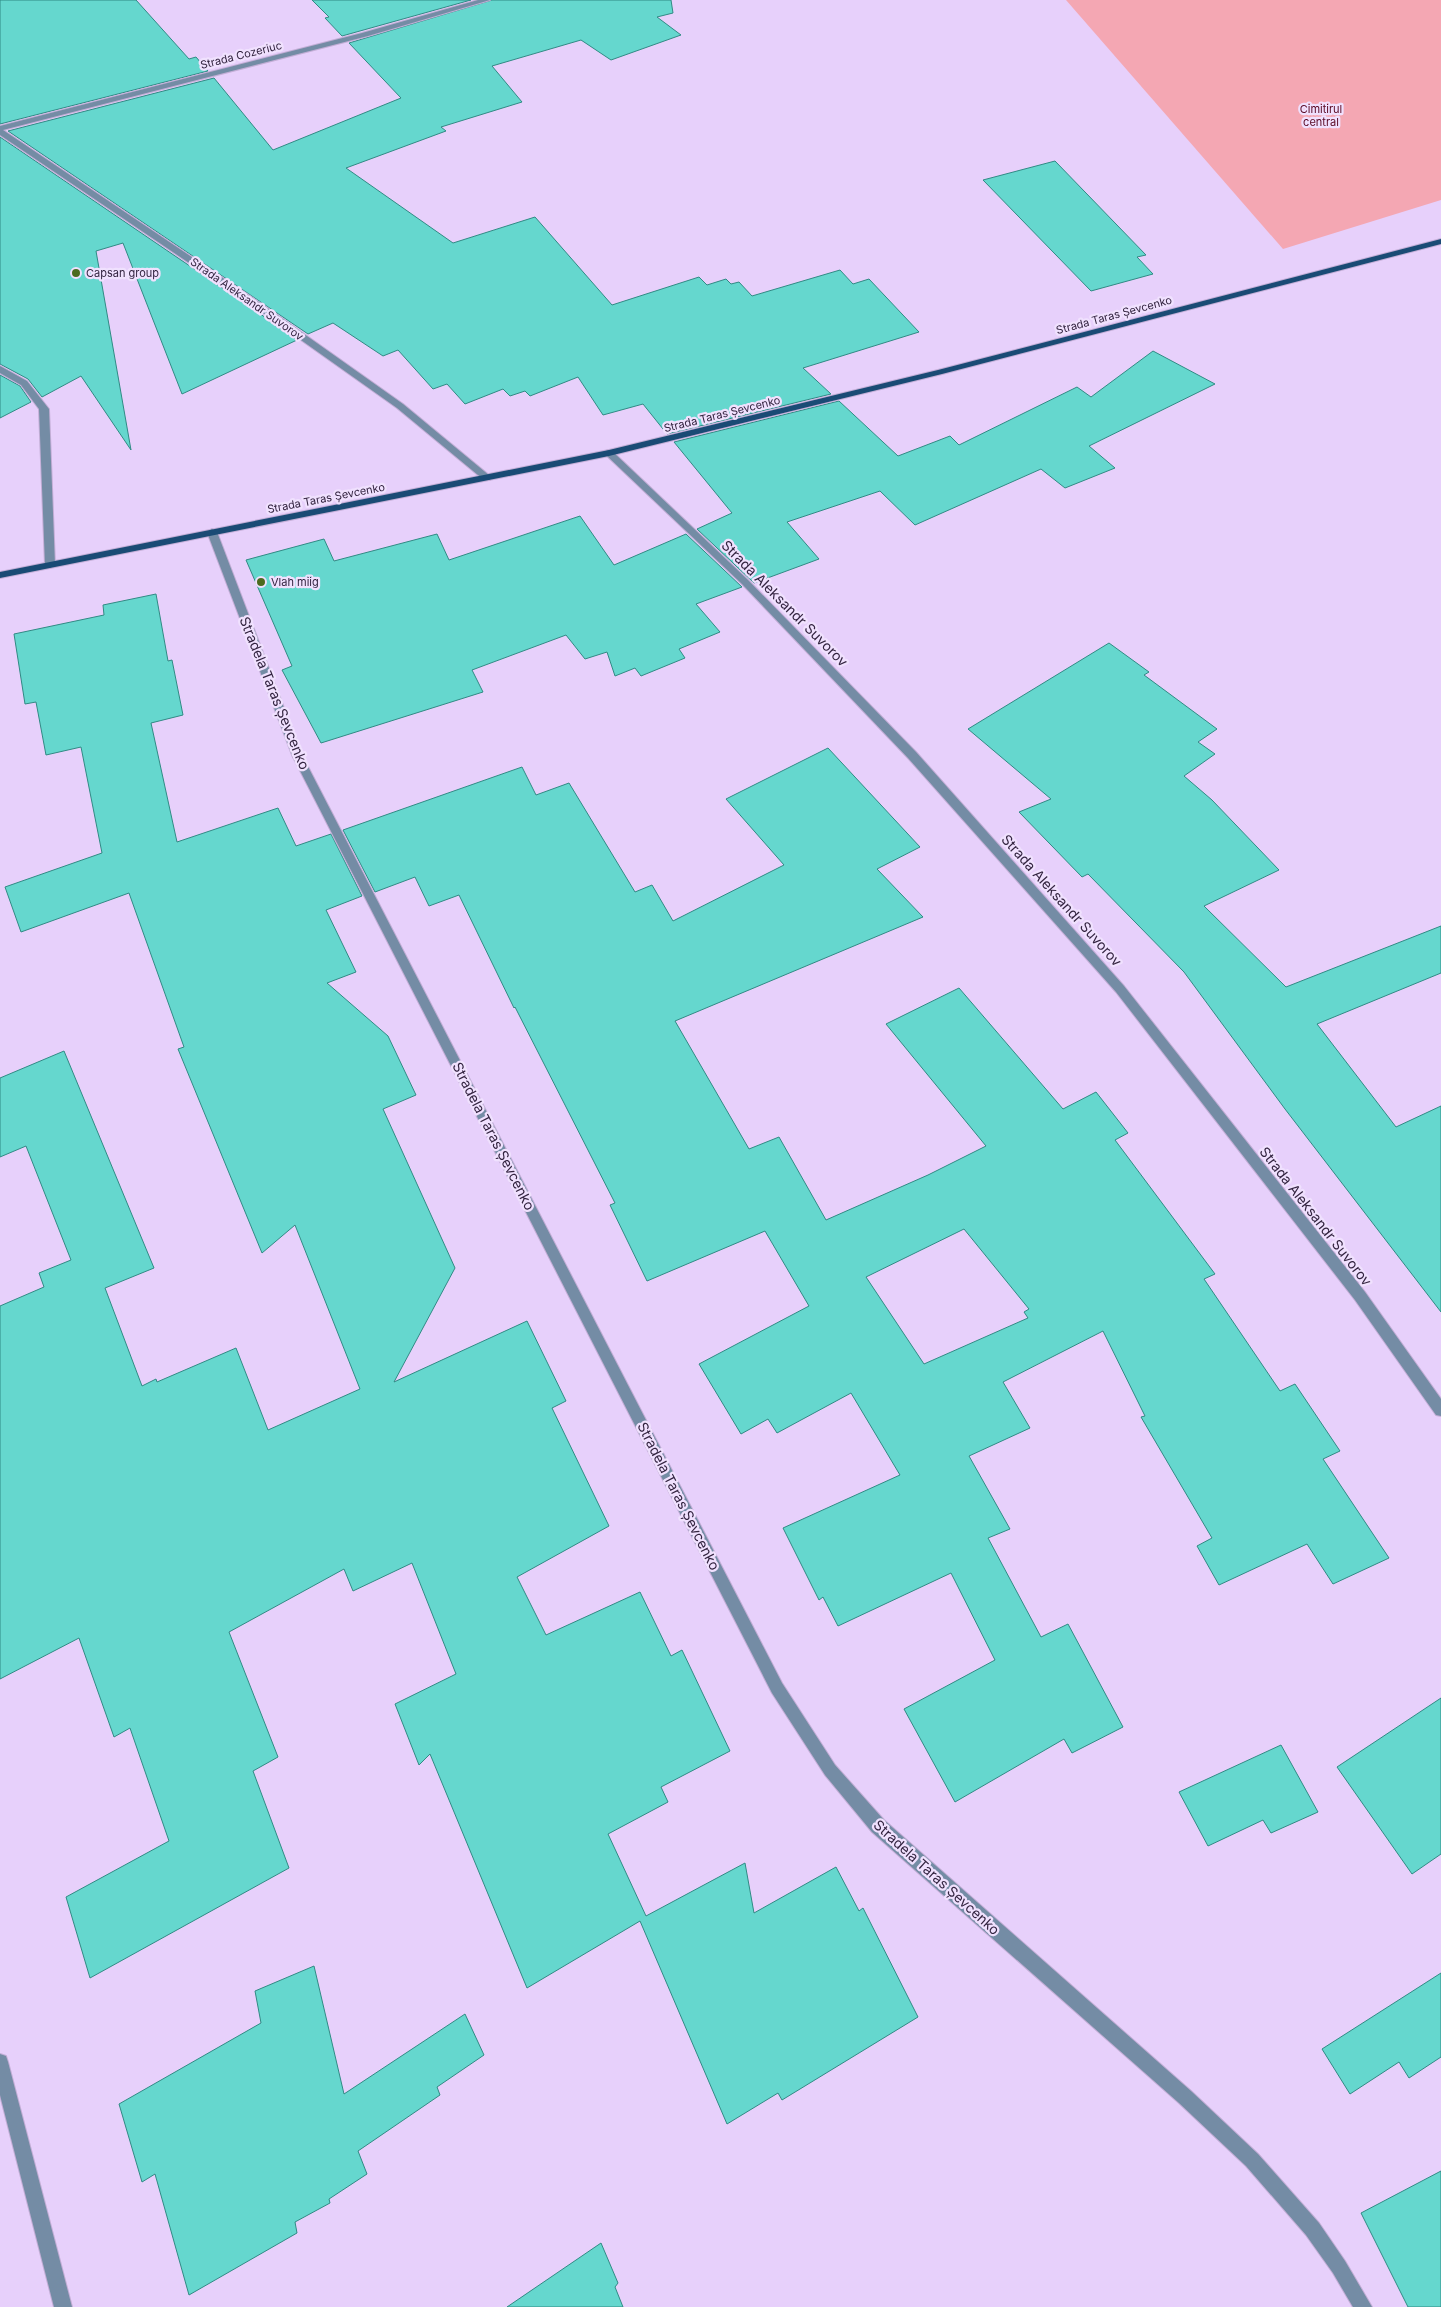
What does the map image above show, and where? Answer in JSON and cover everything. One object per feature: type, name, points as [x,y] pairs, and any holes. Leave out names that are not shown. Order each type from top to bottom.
[{"type":"main road","name":"Strada Taras Șevcenko","points":[[0,575],[609,453],[939,372],[1441,241]]},
{"type":"street","name":"Strada Cozeriuc","points":[[0,129],[114,97],[348,40],[486,0]]},
{"type":"street","name":"Strada Aleksandr Suvorov","points":[[0,129],[263,309],[400,406],[487,478]]},
{"type":"street","points":[[0,369],[24,383],[44,409],[50,565]]},
{"type":"street","name":"Strada Aleksandr Suvorov","points":[[609,453],[745,582],[912,755],[1120,989],[1360,1296],[1441,1410]]},
{"type":"street","name":"Stradela Taras Șevcenko","points":[[212,532],[297,755],[777,1688],[830,1770],[878,1826],[1231,2137],[1293,2204],[1351,2285],[1363,2307]]},
{"type":"street","points":[[0,2062],[63,2307]]},
{"type":"green space","name":"Cimitirul central","points":[[1066,0],[1441,0],[1441,200],[1283,249]]},
{"type":"building","points":[[0,0],[136,0],[189,59],[196,57],[208,71],[0,124]]},
{"type":"building","points":[[312,0],[471,0],[342,36],[325,18],[329,17]]},
{"type":"building","points":[[492,0],[671,0],[673,13],[657,17],[681,35],[611,60],[581,40],[492,66],[522,102],[441,127],[446,131],[346,168],[453,243],[535,217],[612,305],[699,277],[707,285],[726,279],[731,284],[739,282],[752,296],[840,270],[853,284],[869,279],[919,332],[803,368],[831,394],[667,434],[643,404],[603,415],[578,377],[530,396],[525,391],[510,396],[503,389],[465,404],[447,384],[433,389],[398,350],[383,356],[333,323],[308,334],[8,131],[214,78],[273,150],[401,98],[349,43]]},
{"type":"building","points":[[0,137],[297,340],[182,394],[123,243],[96,251],[131,450],[81,376],[42,397],[28,379],[0,364]]},
{"type":"building","points":[[1055,161],[1146,255],[1137,257],[1153,274],[1091,291],[983,180]]},
{"type":"building","points":[[1153,351],[1215,384],[1089,446],[1115,468],[1065,488],[1041,469],[915,525],[880,491],[787,522],[819,559],[754,583],[697,529],[732,513],[674,442],[839,401],[898,456],[950,436],[959,445],[1077,387],[1091,397]]},
{"type":"building","points":[[0,375],[20,386],[31,402],[0,418]]},
{"type":"building","points":[[580,516],[614,565],[686,534],[742,587],[696,604],[720,632],[679,649],[685,658],[641,676],[635,668],[615,676],[607,652],[585,659],[566,635],[472,670],[483,692],[321,743],[282,670],[292,666],[246,560],[324,539],[334,561],[437,534],[449,560]]},
{"type":"building","points":[[156,594],[168,661],[172,660],[183,715],[151,723],[177,842],[278,808],[296,846],[331,834],[362,896],[326,910],[356,972],[327,983],[388,1036],[416,1095],[383,1109],[455,1268],[394,1382],[527,1321],[566,1401],[552,1408],[609,1526],[517,1577],[546,1635],[640,1592],[671,1656],[682,1650],[730,1751],[661,1787],[668,1802],[608,1834],[646,1916],[745,1863],[754,1913],[836,1867],[859,1911],[863,1908],[918,2017],[782,2100],[778,2093],[727,2124],[640,1921],[527,1988],[430,1754],[419,1765],[395,1704],[456,1674],[412,1563],[353,1591],[344,1569],[229,1632],[278,1757],[253,1771],[289,1868],[90,1978],[66,1897],[169,1841],[130,1728],[114,1737],[79,1638],[0,1679],[0,1306],[44,1287],[39,1273],[71,1260],[26,1146],[0,1157],[0,1078],[64,1051],[154,1268],[105,1288],[142,1386],[156,1379],[157,1382],[236,1348],[268,1430],[360,1389],[295,1225],[262,1253],[178,1049],[184,1047],[129,893],[21,932],[5,887],[102,853],[81,747],[46,755],[36,702],[25,704],[14,634],[104,615],[103,605]]},
{"type":"building","points":[[1109,643],[1149,672],[1144,675],[1217,729],[1198,742],[1215,754],[1184,776],[1212,800],[1279,870],[1204,906],[1286,987],[1441,926],[1441,973],[1317,1024],[1396,1127],[1441,1106],[1441,1312],[1285,1109],[1184,972],[1088,874],[1082,877],[1019,812],[1051,799],[968,729]]},
{"type":"building","points":[[828,748],[920,847],[877,869],[923,917],[675,1021],[749,1149],[779,1137],[826,1220],[928,1175],[986,1146],[886,1024],[959,988],[1063,1109],[1096,1092],[1128,1133],[1115,1140],[1215,1274],[1204,1279],[1280,1391],[1295,1384],[1340,1451],[1323,1459],[1389,1558],[1333,1584],[1307,1544],[1219,1585],[1197,1546],[1212,1538],[1141,1417],[1145,1416],[1103,1331],[1003,1382],[1030,1428],[969,1456],[1010,1529],[988,1538],[1041,1637],[1068,1624],[1123,1727],[1072,1753],[1064,1739],[955,1802],[904,1709],[995,1660],[951,1573],[838,1626],[823,1597],[819,1600],[783,1528],[900,1475],[851,1393],[777,1433],[768,1419],[741,1434],[699,1364],[809,1306],[765,1231],[647,1281],[610,1205],[615,1203],[514,1008],[459,895],[429,906],[415,877],[375,892],[343,830],[522,767],[536,795],[569,783],[635,892],[652,885],[673,921],[784,865],[726,799]],"holes":[[[964,1229],[1029,1309],[1024,1312],[1028,1318],[924,1364],[866,1277]]]},
{"type":"building","points":[[1441,1698],[1441,1854],[1412,1874],[1337,1767]]},
{"type":"building","points":[[1281,1745],[1318,1812],[1271,1833],[1263,1820],[1208,1846],[1179,1792]]},
{"type":"building","points":[[314,1966],[344,2094],[465,2014],[484,2055],[437,2087],[440,2095],[358,2151],[367,2174],[329,2199],[330,2203],[295,2222],[297,2233],[189,2295],[155,2174],[142,2182],[119,2104],[261,2023],[255,1991]]},
{"type":"building","points":[[1441,1973],[1441,2057],[1409,2078],[1399,2062],[1350,2094],[1322,2049]]},
{"type":"building","points":[[1441,2171],[1441,2307],[1408,2307],[1361,2213]]},
{"type":"building","points":[[601,2243],[618,2283],[615,2287],[623,2307],[507,2307]]},
{"type":"place","name":"Capsan group","points":[[76,273]]},
{"type":"place","name":"Vlah miig","points":[[261,582]]}]
